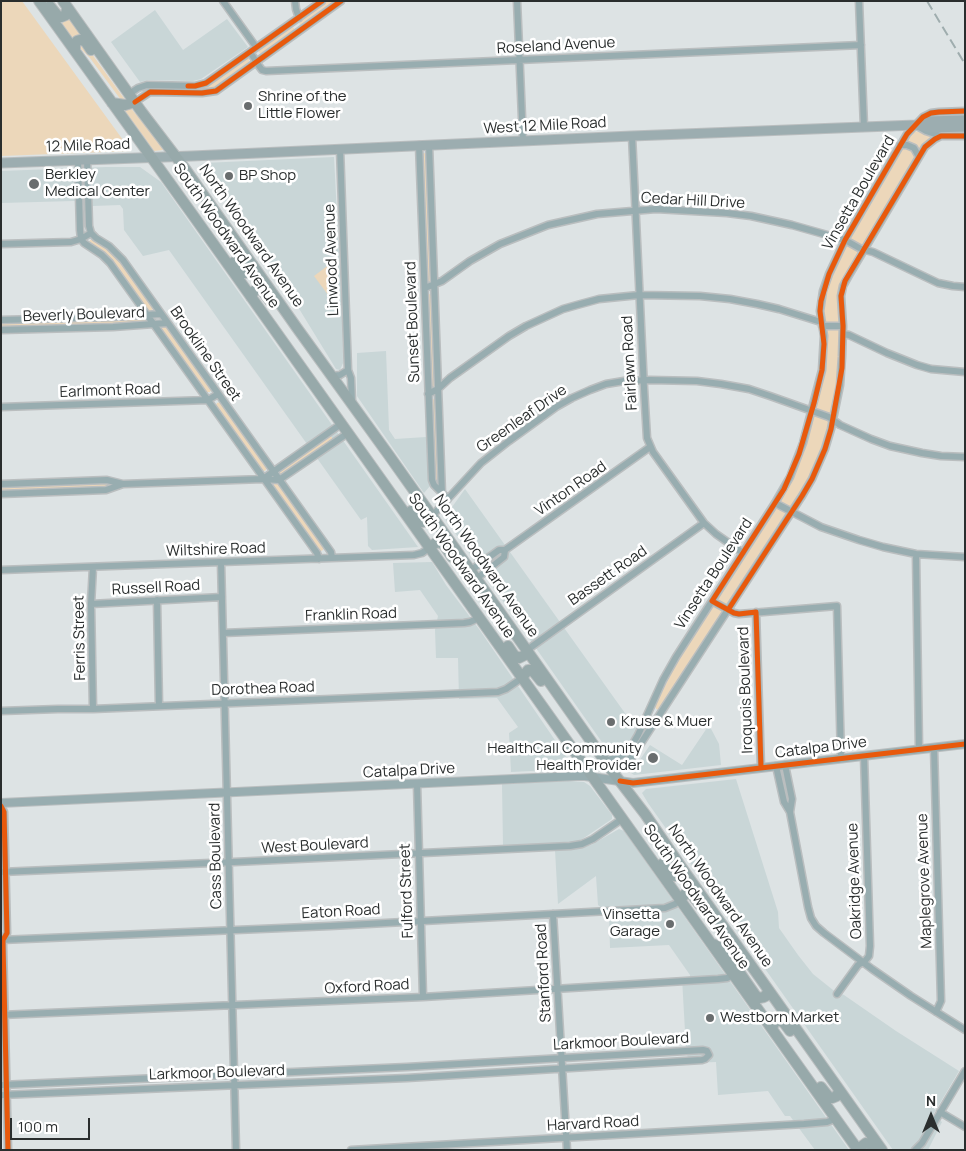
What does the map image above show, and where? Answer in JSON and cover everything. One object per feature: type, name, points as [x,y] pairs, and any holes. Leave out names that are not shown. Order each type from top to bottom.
[{"type":"main road","name":"South Woodward Avenue","points":[[39,1],[835,1119],[859,1150]]},
{"type":"main road","points":[[47,1],[60,17],[66,15],[65,4]]},
{"type":"main road","name":"North Woodward Avenue","points":[[65,4],[253,265],[612,771],[645,814],[882,1150]]},
{"type":"main road","points":[[75,51],[77,41],[85,42],[116,83],[132,98],[125,105],[112,103]]},
{"type":"main road","name":"West 12 Mile Road","points":[[175,156],[916,125],[927,122],[965,120]]},
{"type":"main road","name":"West 12 Mile Road","points":[[916,125],[931,128],[965,127]]},
{"type":"main road","name":"12 Mile Road","points":[[1,162],[175,156]]},
{"type":"main road","points":[[178,195],[201,215],[239,270],[249,272],[253,265]]},
{"type":"main road","points":[[251,297],[256,290],[263,291],[285,322],[297,328]]},
{"type":"main road","points":[[380,478],[398,492],[418,521],[428,521],[432,516]]},
{"type":"main road","points":[[429,548],[437,542],[441,543],[458,564],[473,575]]},
{"type":"main road","points":[[479,618],[494,628],[516,657],[519,658],[525,655],[527,650]]},
{"type":"main road","points":[[522,678],[528,670],[532,670],[567,716],[584,731]]},
{"type":"main road","points":[[622,819],[635,826],[669,874],[678,876],[682,868]]},
{"type":"main road","points":[[680,900],[685,894],[690,893],[729,945],[742,952]]},
{"type":"main road","points":[[710,943],[724,950],[759,998],[766,996],[768,990]]},
{"type":"main road","points":[[831,1079],[816,1068],[784,1022],[776,1021],[772,1026],[775,1034],[797,1052],[829,1097],[837,1096],[839,1090]]},
{"type":"main road","points":[[859,1150],[863,1144],[868,1143],[877,1150]]},
{"type":"street","points":[[223,1],[256,47]]},
{"type":"street","points":[[295,1],[296,20],[299,31]]},
{"type":"street","points":[[132,98],[138,88],[147,85],[203,85],[322,1]]},
{"type":"street","points":[[132,98],[150,92],[202,93],[216,91],[341,1]]},
{"type":"street","points":[[517,1],[523,141]]},
{"type":"street","points":[[859,1],[864,127]]},
{"type":"street","name":"Roseland Avenue","points":[[256,61],[262,70],[266,71],[861,45]]},
{"type":"street","points":[[250,52],[256,61]]},
{"type":"street","name":"Vinsetta Boulevard","points":[[605,761],[626,753],[631,747],[676,657],[790,477],[812,412],[822,370],[824,344],[821,301],[825,283],[845,240],[907,134],[924,117],[934,112],[965,111]]},
{"type":"street","points":[[916,125],[941,136],[965,136]]},
{"type":"street","name":"Fairlawn Road","points":[[632,136],[647,438],[650,448],[704,523],[716,534],[743,552]]},
{"type":"street","name":"Vinsetta Boulevard","points":[[612,771],[630,760],[807,488],[820,461],[833,420],[842,368],[842,291],[864,249],[919,157],[929,143],[941,136]]},
{"type":"street","name":"Sunset Boulevard","points":[[419,145],[432,480],[434,486],[448,499]]},
{"type":"street","name":"Sunset Boulevard","points":[[429,145],[442,494]]},
{"type":"street","name":"Vinsetta Boulevard","points":[[900,145],[914,148],[919,157]]},
{"type":"street","name":"Linwood Avenue","points":[[340,149],[348,370],[352,404]]},
{"type":"street","points":[[1,244],[65,243],[81,239],[90,233],[82,160]]},
{"type":"street","points":[[81,239],[82,160]]},
{"type":"street","name":"Cedar Hill Drive","points":[[425,288],[434,285],[482,254],[530,231],[548,225],[584,216],[636,210],[676,209],[745,215],[792,225],[845,240],[938,283],[965,287]]},
{"type":"street","name":"Brookline Street","points":[[90,233],[115,251],[126,265],[331,552],[332,558]]},
{"type":"street","name":"Brookline Street","points":[[81,239],[110,263],[319,558]]},
{"type":"street","points":[[428,394],[438,389],[450,378],[526,326],[563,309],[613,297],[639,295],[700,296],[730,299],[779,309],[822,324],[843,326]]},
{"type":"street","name":"Beverly Boulevard","points":[[1,320],[148,316],[161,314]]},
{"type":"street","name":"Beverly Boulevard","points":[[1,330],[167,323]]},
{"type":"street","points":[[843,334],[917,365],[965,372]]},
{"type":"street","points":[[332,376],[340,375],[348,370]]},
{"type":"street","name":"Greenleaf Drive","points":[[432,516],[492,453],[564,403],[606,384],[624,381],[675,380],[721,384],[770,396],[807,409],[828,417],[861,435],[898,448],[941,456],[965,457]]},
{"type":"street","name":"Earlmont Road","points":[[1,407],[208,400],[218,394]]},
{"type":"street","points":[[263,479],[341,424]]},
{"type":"street","points":[[1,484],[107,480],[123,484],[280,480],[348,433]]},
{"type":"street","name":"Vinton Road","points":[[473,575],[499,550],[505,550],[650,448]]},
{"type":"street","points":[[1,494],[106,490],[123,484]]},
{"type":"street","points":[[775,503],[821,527],[883,547],[916,554],[965,557]]},
{"type":"street","name":"Bassett Road","points":[[527,650],[704,523]]},
{"type":"street","name":"Wiltshire Road","points":[[1,570],[414,555],[422,553],[429,548]]},
{"type":"street","points":[[916,554],[919,749]]},
{"type":"street","name":"Cass Boulevard","points":[[221,562],[236,1150]]},
{"type":"street","name":"Ferris Street","points":[[93,567],[91,604],[93,709]]},
{"type":"street","name":"Russell Road","points":[[91,604],[222,596]]},
{"type":"street","points":[[157,600],[159,706]]},
{"type":"street","points":[[712,601],[739,614],[837,606],[841,758]]},
{"type":"street","name":"Iroquois Boulevard","points":[[756,612],[761,768]]},
{"type":"street","name":"Franklin Road","points":[[223,633],[464,623],[479,618]]},
{"type":"street","name":"Dorothea Road","points":[[1,711],[93,709],[498,692],[522,678]]},
{"type":"street","points":[[649,711],[659,716]]},
{"type":"street","name":"Catalpa Drive","points":[[1,804],[577,776],[633,783],[965,744]]},
{"type":"street","name":"Maplegrove Avenue","points":[[934,748],[941,1001],[936,1012]]},
{"type":"street","name":"Oakridge Avenue","points":[[837,994],[858,965],[869,956],[864,756]]},
{"type":"street","points":[[786,765],[792,799],[790,812],[808,907],[811,918],[816,926],[911,996],[965,1030]]},
{"type":"street","points":[[776,766],[784,802],[790,812]]},
{"type":"street","name":"Fulford Street","points":[[417,784],[423,996]]},
{"type":"street","points":[[1,804],[4,812],[3,872],[7,933],[2,939],[4,1095],[8,1150]]},
{"type":"street","name":"West Boulevard","points":[[3,872],[578,845],[593,839],[622,819]]},
{"type":"street","name":"Eaton Road","points":[[2,939],[230,930],[665,908],[680,900]]},
{"type":"street","name":"Stanford Road","points":[[553,914],[567,1150]]},
{"type":"street","name":"Oxford Road","points":[[3,1015],[558,989],[718,979],[733,975]]},
{"type":"street","name":"Larkmoor Boulevard","points":[[4,1085],[407,1067],[703,1050],[707,1051],[709,1055],[708,1058],[702,1060],[407,1078],[4,1095]]},
{"type":"street","points":[[407,1067],[407,1078]]},
{"type":"street","points":[[915,1150],[922,1143],[964,1076]]},
{"type":"street","points":[[118,1080],[118,1090]]},
{"type":"street","points":[[940,1112],[965,1127]]},
{"type":"street","name":"Harvard Road","points":[[351,1150],[804,1124],[827,1122],[835,1119]]},
{"type":"shaded area","points":[[1,1],[22,1],[131,151],[1,156]]},
{"type":"shaded area","points":[[326,1],[337,1],[300,25],[300,20]]},
{"type":"shaded area","points":[[155,10],[183,50],[227,19],[248,47],[201,79],[193,81],[148,80],[140,82],[111,42]]},
{"type":"shaded area","points":[[69,19],[81,34],[74,38],[72,38],[62,23]]},
{"type":"shaded area","points":[[292,27],[295,31],[263,53],[259,52],[258,49]]},
{"type":"shaded area","points":[[80,43],[84,43],[126,101],[121,100],[90,58],[79,47]]},
{"type":"shaded area","points":[[247,57],[249,63],[215,87],[205,90],[195,89],[205,87]]},
{"type":"shaded area","points":[[129,106],[157,139],[163,150],[154,151],[123,108]]},
{"type":"shaded area","points":[[914,131],[934,136],[919,150],[906,142]]},
{"type":"shaded area","points":[[905,148],[911,149],[915,157],[862,247],[851,241],[851,236],[900,151]]},
{"type":"shaded area","points":[[425,153],[427,155],[430,282],[427,281],[422,154]]},
{"type":"shaded area","points":[[334,157],[342,311],[343,363],[340,370],[336,369],[282,281],[200,165],[204,163]]},
{"type":"shaded area","points":[[140,167],[161,182],[418,547],[372,550],[368,546],[367,517],[361,520],[169,250],[143,256],[124,230],[123,209],[120,205],[93,206],[74,201],[1,203],[1,171]]},
{"type":"shaded area","points":[[93,239],[115,254],[153,307],[152,311],[148,311],[89,243]]},
{"type":"shaded area","points":[[847,244],[859,251],[859,253],[844,279],[840,322],[838,324],[825,323],[823,312],[825,294],[832,274]]},
{"type":"shaded area","points":[[334,261],[337,307],[314,276]]},
{"type":"shaded area","points":[[429,294],[432,295],[435,387],[431,386],[427,297]]},
{"type":"shaded area","points":[[144,318],[146,320],[145,323],[1,328],[1,323]]},
{"type":"shaded area","points":[[163,326],[168,328],[210,387],[210,392],[205,392],[161,331]]},
{"type":"shaded area","points":[[829,328],[841,331],[839,372],[833,411],[829,414],[816,411],[815,409],[824,374],[825,331]]},
{"type":"shaded area","points":[[386,351],[389,430],[395,439],[426,437],[430,486],[424,493],[357,396],[357,353]]},
{"type":"shaded area","points":[[433,399],[436,400],[438,484],[435,481],[431,402]]},
{"type":"shaded area","points":[[220,402],[266,466],[265,471],[260,470],[216,408],[217,403]]},
{"type":"shaded area","points":[[815,415],[828,419],[830,423],[814,469],[805,487],[791,508],[789,508],[781,504],[780,500],[800,462]]},
{"type":"shaded area","points":[[330,436],[332,441],[283,476],[279,476],[278,472]]},
{"type":"shaded area","points":[[108,483],[112,485],[110,487],[1,491],[1,486]]},
{"type":"shaded area","points":[[277,483],[324,546],[323,550],[319,551],[273,488],[274,484]]},
{"type":"shaded area","points":[[465,489],[637,730],[632,740],[614,755],[611,755],[446,520],[447,514]]},
{"type":"shaded area","points":[[776,507],[786,512],[787,515],[726,605],[719,601],[718,598]]},
{"type":"shaded area","points":[[432,562],[446,585],[479,629],[574,768],[511,772],[509,733],[518,727],[497,698],[459,699],[458,658],[436,658],[435,630],[438,616],[420,590],[395,592],[393,563]]},
{"type":"shaded area","points":[[713,606],[720,609],[723,613],[660,710],[656,709],[655,706],[679,658]]},
{"type":"shaded area","points":[[709,725],[719,744],[721,765],[634,775],[631,773],[650,745],[682,765]]},
{"type":"shaded area","points":[[736,779],[778,912],[779,928],[798,955],[813,974],[833,990],[844,995],[959,1071],[933,1115],[942,1122],[928,1150],[893,1150],[642,793],[646,789]]},
{"type":"shaded area","points":[[584,782],[590,786],[612,815],[612,819],[578,842],[503,846],[502,784]]},
{"type":"shaded area","points":[[619,829],[624,831],[849,1150],[815,1150],[790,1116],[785,1116],[768,1091],[718,1095],[716,1062],[689,1063],[686,1049],[682,978],[689,978],[690,975],[669,945],[610,948],[609,914],[598,905],[596,876],[558,904],[555,850],[577,849],[591,845]]},
{"type":"railway","points":[[927,1],[965,64]]},
{"type":"cycle path","points":[[188,86],[206,83],[322,1]]},
{"type":"cycle path","points":[[135,102],[150,92],[202,93],[216,91],[341,1]]},
{"type":"cycle path","points":[[761,768],[756,612],[734,613],[712,601],[784,489],[799,454],[822,370],[824,344],[820,311],[821,301],[829,274],[845,240],[907,134],[923,117],[931,113],[965,111]]},
{"type":"cycle path","points":[[728,610],[802,496],[812,479],[825,449],[831,429],[842,368],[843,326],[841,296],[845,281],[925,147],[941,136],[965,136]]},
{"type":"cycle path","points":[[620,781],[633,783],[965,744]]},
{"type":"cycle path","points":[[1,806],[4,812],[7,933],[3,940],[3,945],[8,1150]]},
{"type":"place","name":"Shrine of the Little Flower","points":[[248,106]]},
{"type":"place","name":"BP Shop","points":[[229,176]]},
{"type":"place","name":"Berkley Medical Center","points":[[34,184]]},
{"type":"place","name":"Kruse & Muer","points":[[611,722]]},
{"type":"place","name":"HealthCall Community Health Provider","points":[[653,758]]},
{"type":"place","name":"Vinsetta Garage","points":[[670,924]]},
{"type":"place","name":"Westborn Market","points":[[710,1018]]}]
